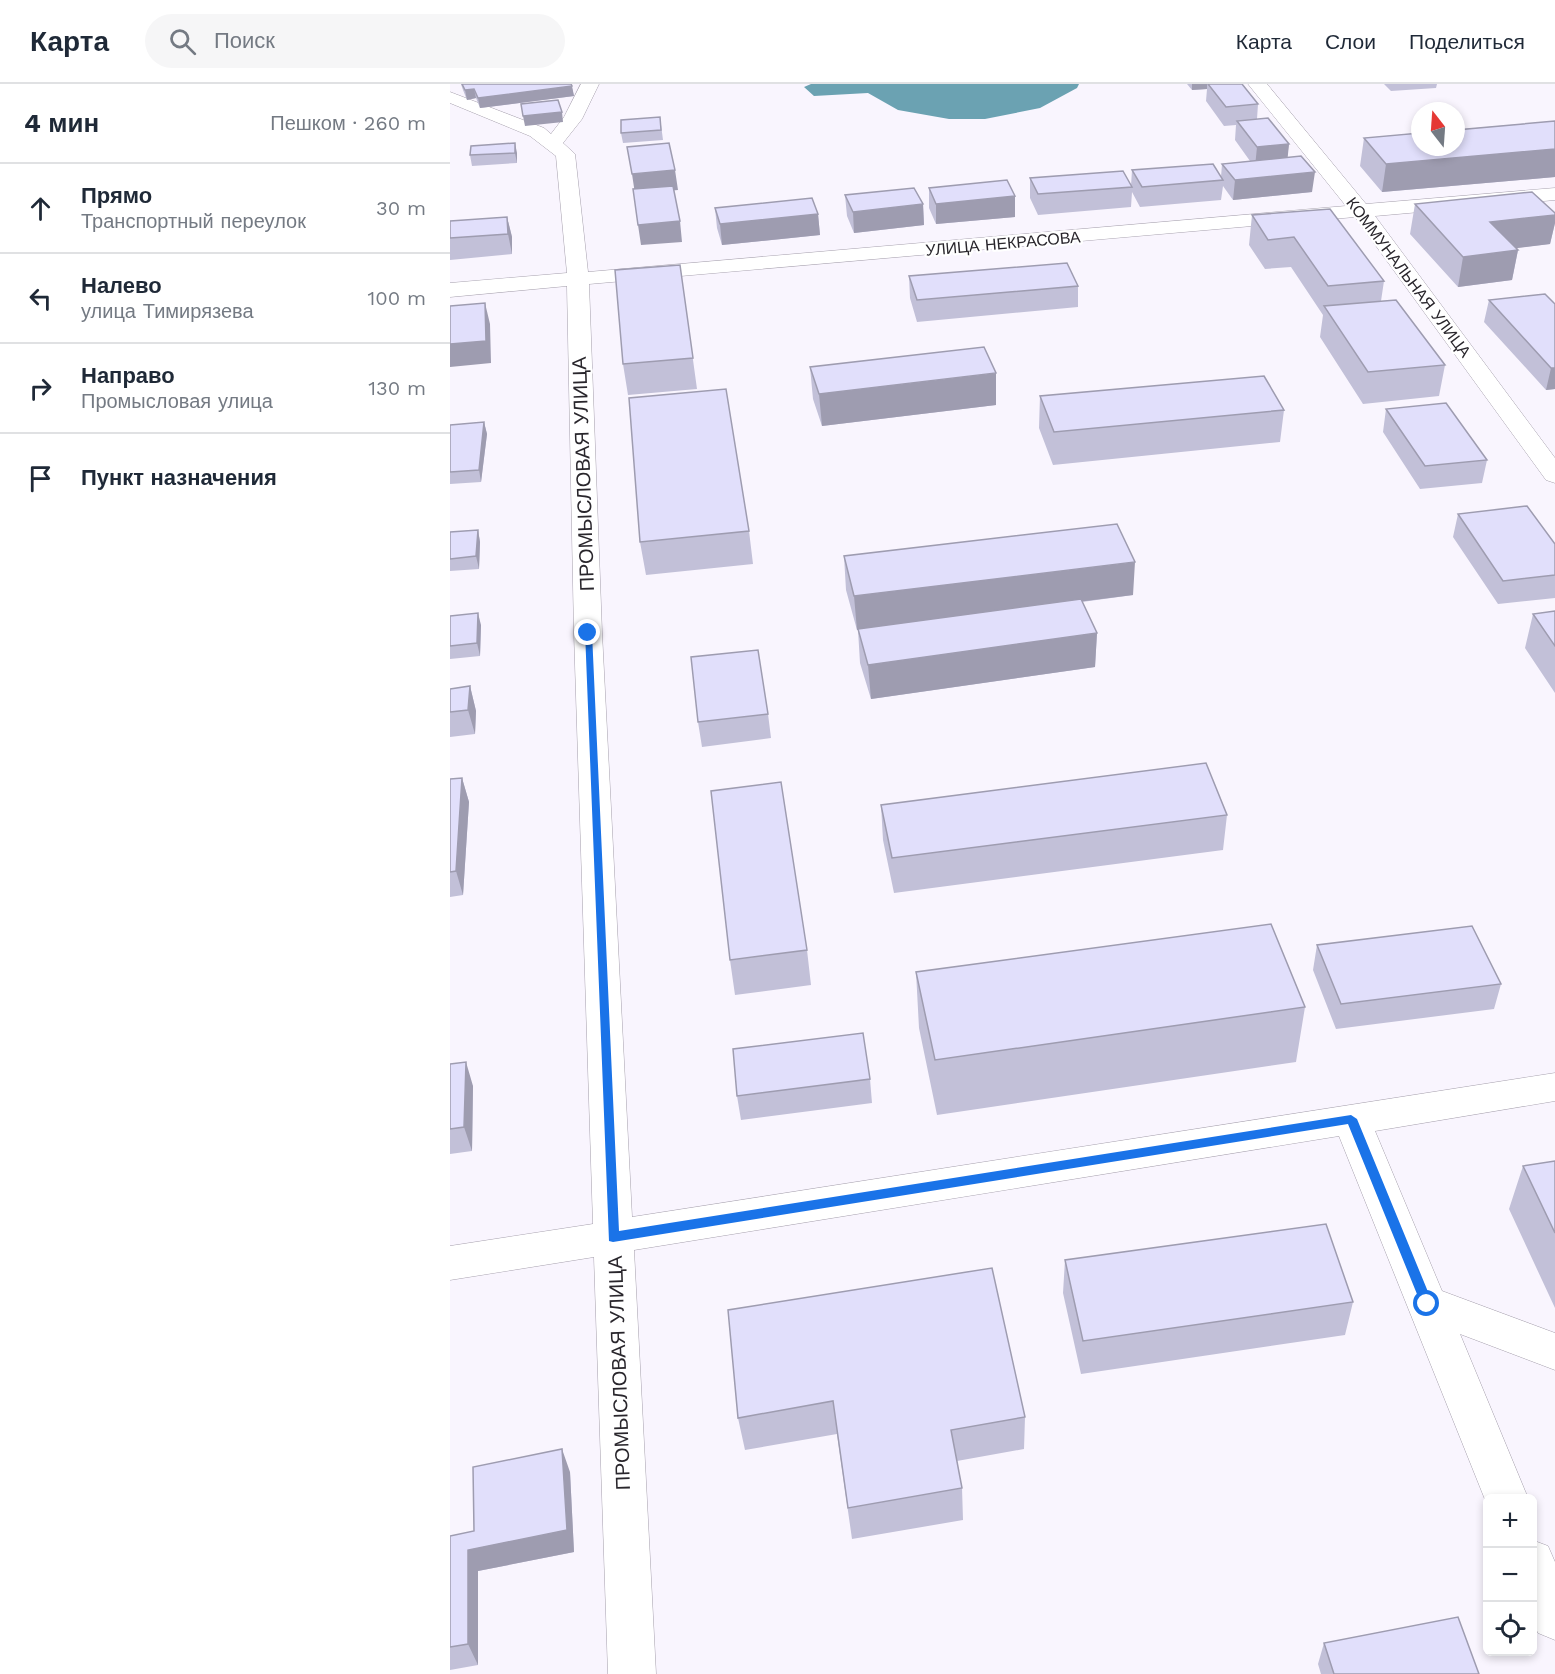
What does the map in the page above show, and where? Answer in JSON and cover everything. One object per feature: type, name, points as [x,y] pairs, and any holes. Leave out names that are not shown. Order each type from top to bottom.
[{"type":"street","points":[[450,97],[537,132],[553,144],[573,119],[590,84]]},
{"type":"street","name":"КОММУНАЛЬНАЯ УЛИЦА","points":[[1257,84],[1361,211],[1555,475]]},
{"type":"street","name":"ПРОМЫСЛОВАЯ УЛИЦА","points":[[553,144],[565,154],[578,280],[588,633],[632,1674]]},
{"type":"street","name":"УЛИЦА НЕКРАСОВА","points":[[450,290],[1555,194]]},
{"type":"street","points":[[450,1263],[1555,1087]]},
{"type":"street","points":[[1351,1119],[1504,1494]]},
{"type":"street","points":[[1427,1304],[1555,1352]]},
{"type":"street","points":[[1537,1572],[1555,1617]]},
{"type":"water","points":[[811,84],[1079,84],[1077,88],[1040,108],[985,119],[949,119],[898,110],[868,93],[814,96],[804,87]]},
{"type":"building","points":[[462,84],[571,84],[572,86],[478,98],[474,89],[465,90]]},
{"type":"building","points":[[1208,84],[1242,84],[1258,104],[1226,107]]},
{"type":"building","points":[[558,100],[562,112],[523,116],[521,104]]},
{"type":"building","points":[[660,117],[661,130],[621,133],[621,120]]},
{"type":"building","points":[[1268,118],[1289,144],[1257,147],[1237,121]]},
{"type":"building","points":[[1555,121],[1555,149],[1386,164],[1364,138],[1411,134],[1411,156],[1465,156],[1465,129]]},
{"type":"building","points":[[515,143],[515,153],[470,155],[471,146]]},
{"type":"building","points":[[669,143],[675,170],[632,174],[627,147]]},
{"type":"building","points":[[1301,156],[1315,172],[1235,180],[1222,164]]},
{"type":"building","points":[[1213,164],[1223,180],[1142,187],[1132,170]]},
{"type":"building","points":[[1123,171],[1132,187],[1038,194],[1030,178]]},
{"type":"building","points":[[1007,180],[1015,196],[936,204],[929,188]]},
{"type":"building","points":[[673,186],[680,221],[638,225],[633,189]]},
{"type":"building","points":[[914,188],[923,204],[853,212],[845,195]]},
{"type":"building","points":[[1532,192],[1555,215],[1490,222],[1518,250],[1463,257],[1415,204]]},
{"type":"building","points":[[812,198],[818,214],[720,224],[715,208]]},
{"type":"building","points":[[1330,209],[1384,281],[1328,286],[1294,237],[1268,240],[1252,215]]},
{"type":"building","points":[[507,217],[508,234],[450,238],[450,221]]},
{"type":"building","points":[[1067,263],[1078,286],[917,300],[909,276]]},
{"type":"building","points":[[680,265],[693,358],[623,364],[615,270]]},
{"type":"building","points":[[1545,294],[1555,304],[1555,368],[1551,368],[1489,300]]},
{"type":"building","points":[[1396,300],[1445,365],[1368,372],[1324,306]]},
{"type":"building","points":[[485,303],[486,341],[450,344],[450,306]]},
{"type":"building","points":[[984,347],[996,373],[819,394],[810,367]]},
{"type":"building","points":[[1264,376],[1284,410],[1054,432],[1040,396]]},
{"type":"building","points":[[726,389],[749,531],[640,542],[629,398]]},
{"type":"building","points":[[1446,403],[1487,460],[1425,466],[1386,409]]},
{"type":"building","points":[[484,422],[479,470],[450,472],[450,425]]},
{"type":"building","points":[[1527,506],[1555,544],[1555,575],[1503,581],[1458,514]]},
{"type":"building","points":[[1117,524],[1135,562],[854,596],[844,556]]},
{"type":"building","points":[[478,530],[476,556],[450,559],[450,532]]},
{"type":"building","points":[[1081,599],[1097,633],[868,665],[858,629]]},
{"type":"building","points":[[1555,611],[1555,646],[1533,614]]},
{"type":"building","points":[[478,613],[477,643],[450,646],[450,616]]},
{"type":"building","points":[[758,650],[768,714],[698,722],[691,657]]},
{"type":"building","points":[[470,686],[468,710],[450,712],[450,689]]},
{"type":"building","points":[[1206,763],[1227,815],[892,858],[881,805]]},
{"type":"building","points":[[462,778],[456,871],[450,872],[450,779]]},
{"type":"building","points":[[781,782],[807,950],[730,960],[711,791]]},
{"type":"building","points":[[1271,924],[1305,1007],[935,1060],[916,972]]},
{"type":"building","points":[[1472,926],[1501,984],[1341,1004],[1317,945]]},
{"type":"building","points":[[863,1033],[870,1079],[737,1096],[733,1049]]},
{"type":"building","points":[[466,1062],[464,1127],[450,1129],[450,1064]]},
{"type":"building","points":[[1555,1161],[1555,1233],[1523,1166]]},
{"type":"building","points":[[1326,1224],[1353,1302],[1083,1341],[1065,1260]]},
{"type":"building","points":[[992,1268],[1025,1417],[951,1430],[962,1488],[848,1508],[833,1401],[738,1418],[728,1310]]},
{"type":"building","points":[[562,1449],[567,1530],[468,1550],[468,1644],[450,1647],[450,1536],[474,1531],[473,1467]]},
{"type":"building","points":[[1458,1617],[1479,1674],[1334,1674],[1324,1643]]},
{"type":"route","points":[[588,633],[613,1237],[1351,1119],[1427,1304]]}]
